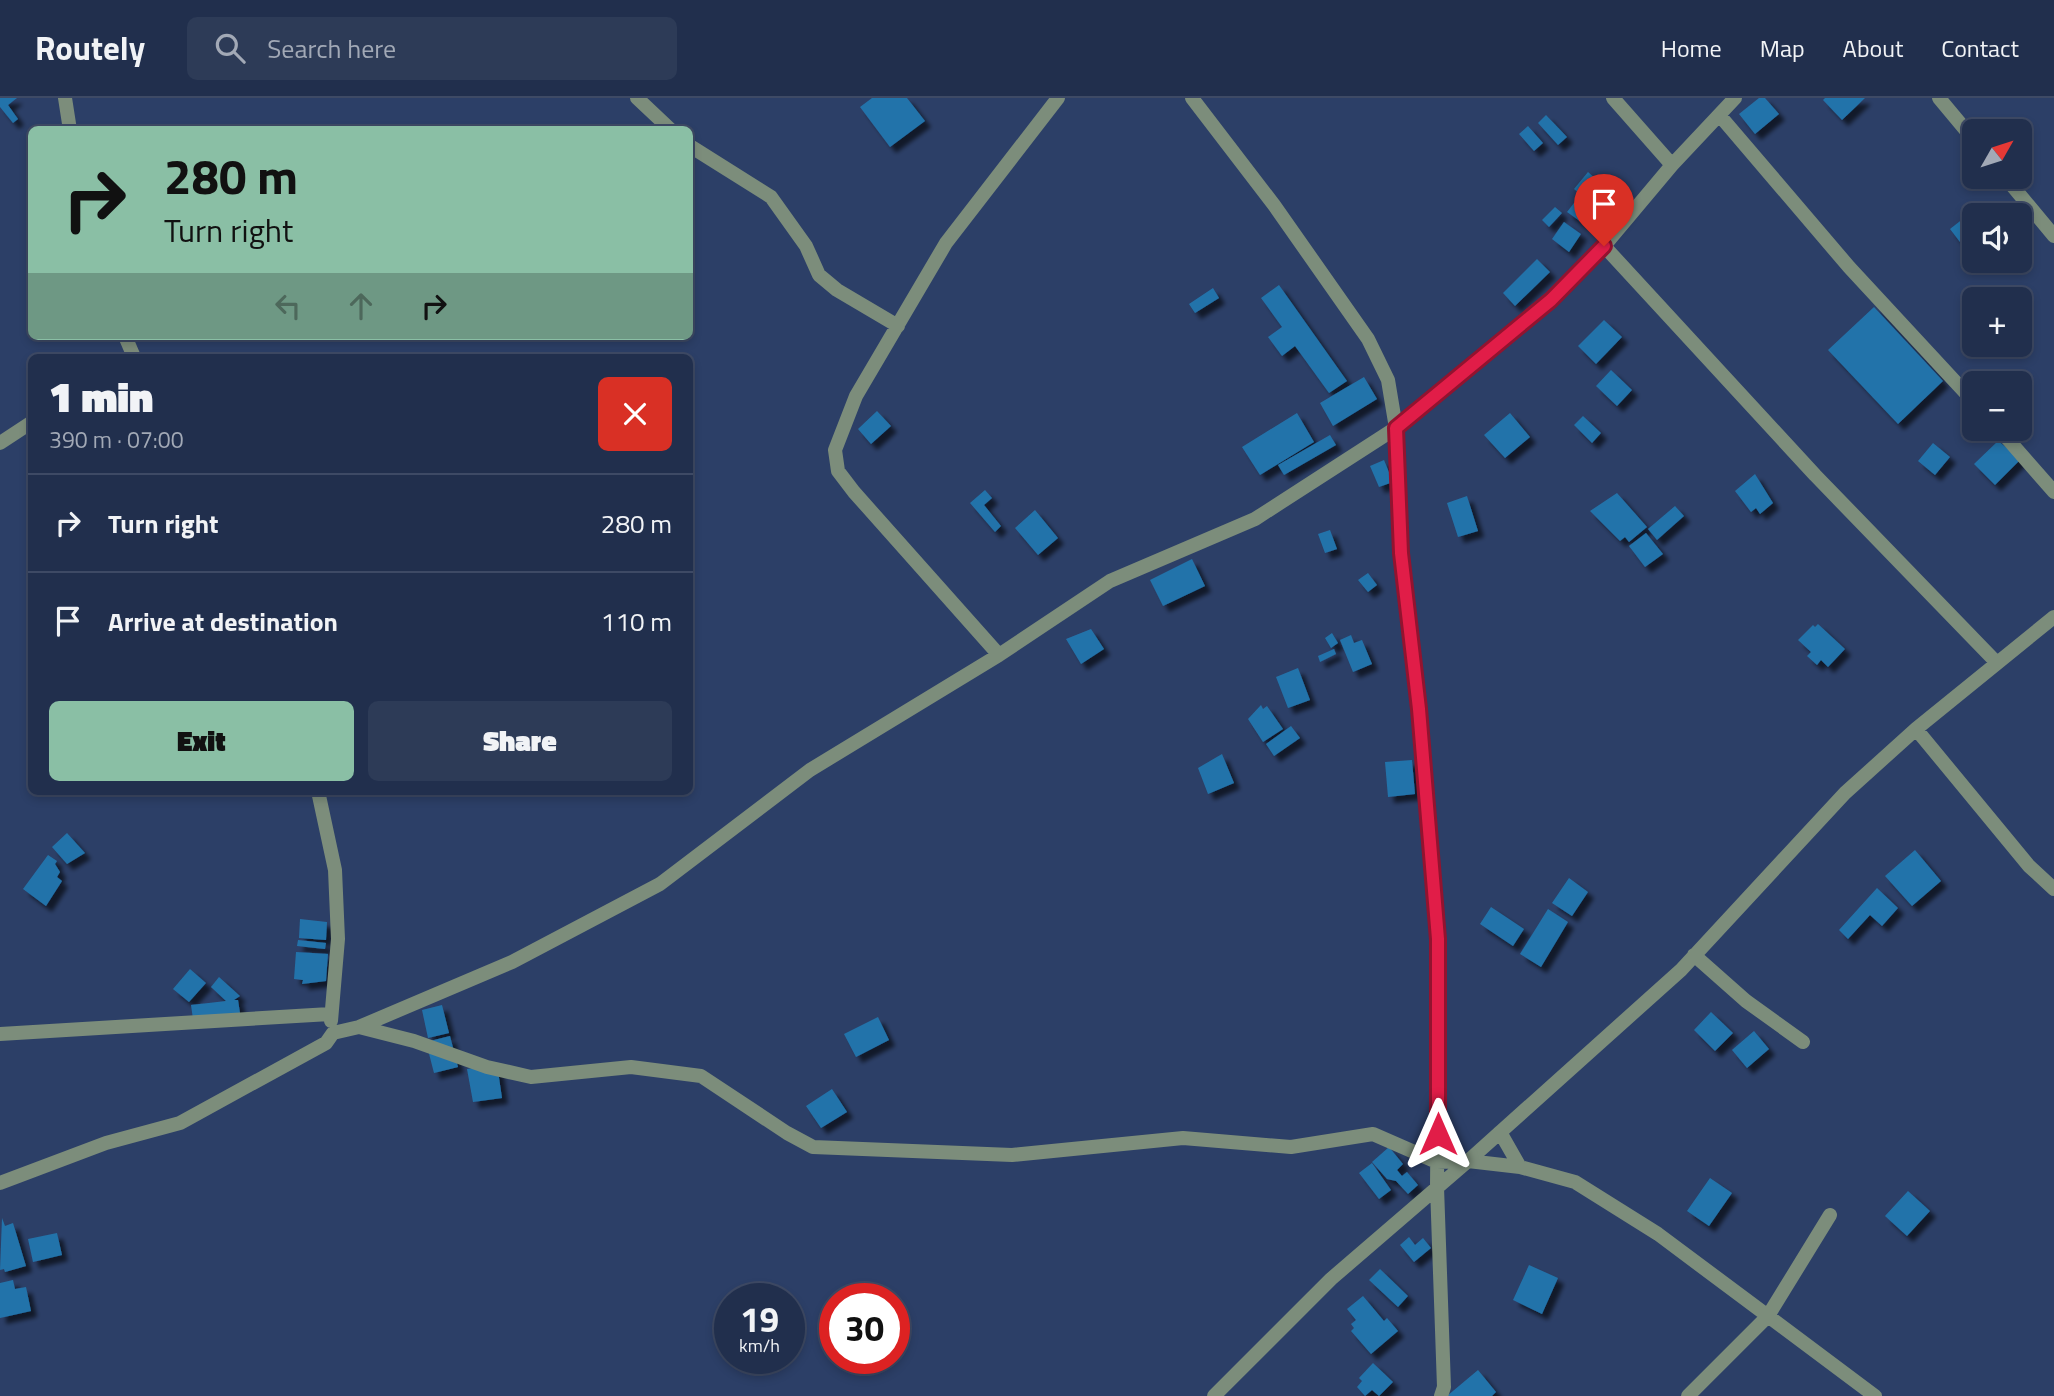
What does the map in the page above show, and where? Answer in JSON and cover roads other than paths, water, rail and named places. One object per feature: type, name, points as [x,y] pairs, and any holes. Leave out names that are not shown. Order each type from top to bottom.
[{"type":"street","points":[[65,98],[69,126]]},
{"type":"street","points":[[637,98],[667,126]]},
{"type":"street","points":[[999,655],[838,471],[835,450],[856,396],[946,243],[1058,98]]},
{"type":"street","points":[[1192,98],[1274,205],[1368,339],[1388,380],[1396,428],[1401,553],[1419,709],[1438,939],[1437,1187],[1444,1387],[1441,1396]]},
{"type":"street","points":[[1613,98],[1672,165]]},
{"type":"street","points":[[0,1184],[106,1143],[180,1123],[326,1043],[334,1033],[359,1027],[512,962],[660,884],[810,770],[999,655],[1110,581],[1255,519],[1396,428],[1551,300],[1604,246],[1672,165],[1721,117],[1735,98]]},
{"type":"street","points":[[1947,101],[1962,123]]},
{"type":"street","points":[[1721,117],[1849,267],[1962,389]]},
{"type":"street","points":[[693,148],[771,197],[806,246],[819,275],[837,290],[898,326]]},
{"type":"street","points":[[2015,189],[2054,236]]},
{"type":"street","points":[[1604,246],[1815,475],[1997,663]]},
{"type":"street","points":[[0,443],[28,425]]},
{"type":"street","points":[[2009,441],[2054,492]]},
{"type":"street","points":[[1214,1396],[1331,1279],[1468,1161],[1694,955],[1845,793],[1916,729],[2054,617]]},
{"type":"street","points":[[1916,729],[2029,866],[2054,889]]},
{"type":"street","points":[[319,795],[335,870],[338,939],[330,1014],[334,1033]]},
{"type":"street","points":[[1694,955],[1746,1001],[1803,1042]]},
{"type":"street","points":[[0,1034],[330,1014]]},
{"type":"street","points":[[359,1027],[414,1041],[487,1067],[531,1077],[631,1067],[701,1076],[813,1147],[1012,1155],[1183,1138],[1291,1147],[1373,1134],[1437,1162],[1468,1161],[1520,1167],[1575,1182],[1658,1234],[1875,1396]]},
{"type":"street","points":[[1500,1132],[1520,1167]]},
{"type":"street","points":[[1688,1396],[1768,1316],[1830,1215]]}]
